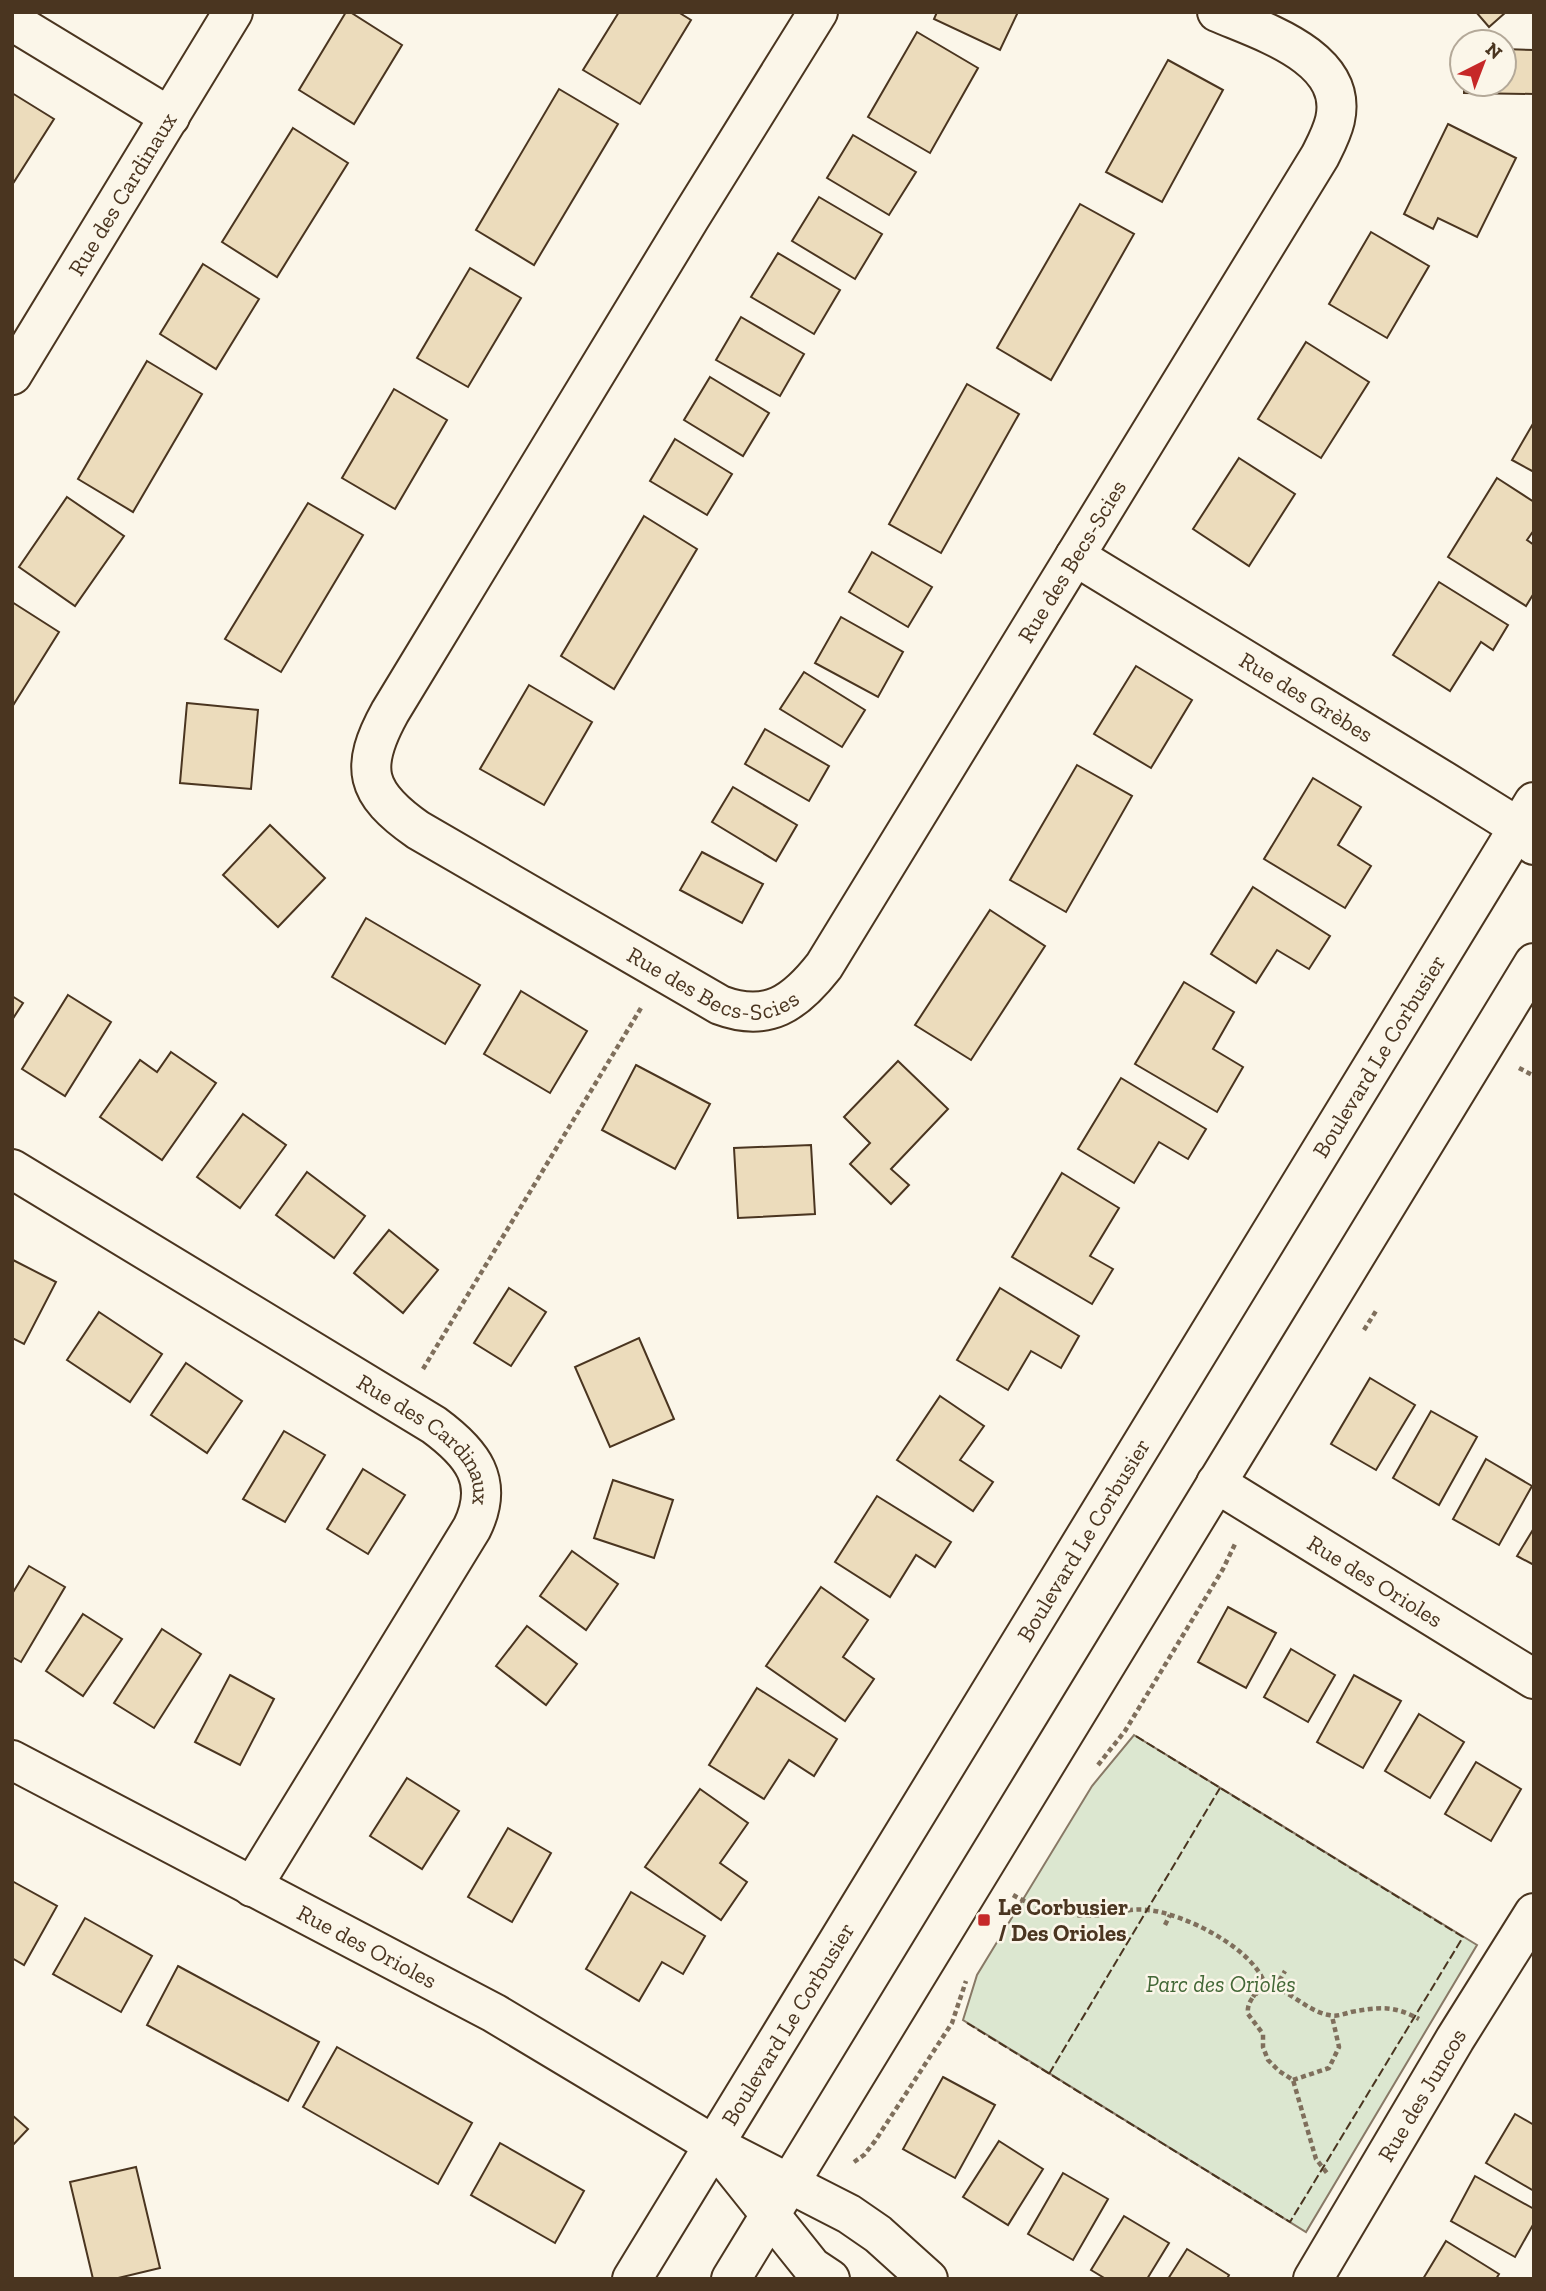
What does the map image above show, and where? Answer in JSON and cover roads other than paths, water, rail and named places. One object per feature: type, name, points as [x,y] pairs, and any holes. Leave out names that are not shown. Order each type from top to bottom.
[{"type":"street","name":"Rue des Cardinaux","points":[[12,375],[233,12]]},
{"type":"street","name":"Rue des Becs-Scies","points":[[818,12],[386,719],[371,755],[373,781],[379,795],[388,807],[418,830],[694,991],[736,1011],[765,1012],[782,1006],[799,994],[824,966],[1320,156],[1335,119],[1336,102],[1329,78],[1310,58],[1279,40],[1217,12]]},
{"type":"street","points":[[12,21],[170,117]]},
{"type":"street","name":"Rue des Grèbes","points":[[1074,556],[1529,825]]},
{"type":"street","name":"Boulevard Le Corbusier","points":[[632,2279],[1529,825]]},
{"type":"street","points":[[731,2279],[1534,963]]},
{"type":"street","name":"Rue des Cardinaux","points":[[12,1169],[434,1425],[461,1447],[478,1472],[482,1498],[472,1528],[252,1887]]},
{"type":"street","name":"Rue des Orioles","points":[[1216,1483],[1534,1679]]},
{"type":"street","name":"Rue des Orioles","points":[[12,1760],[494,2013],[714,2145],[849,2214],[878,2234],[928,2279]]},
{"type":"street","name":"Rue des Juncos","points":[[1313,2279],[1455,2039],[1534,1913]]},
{"type":"street","name":"Rue des Orioles","points":[[714,2145],[812,2267],[830,2279]]},
{"type":"place","name":"Le Corbusier / Des Orioles","points":[[984,1920]]},
{"type":"park label","name":"Parc des Orioles","points":[[1221,1984]]}]
